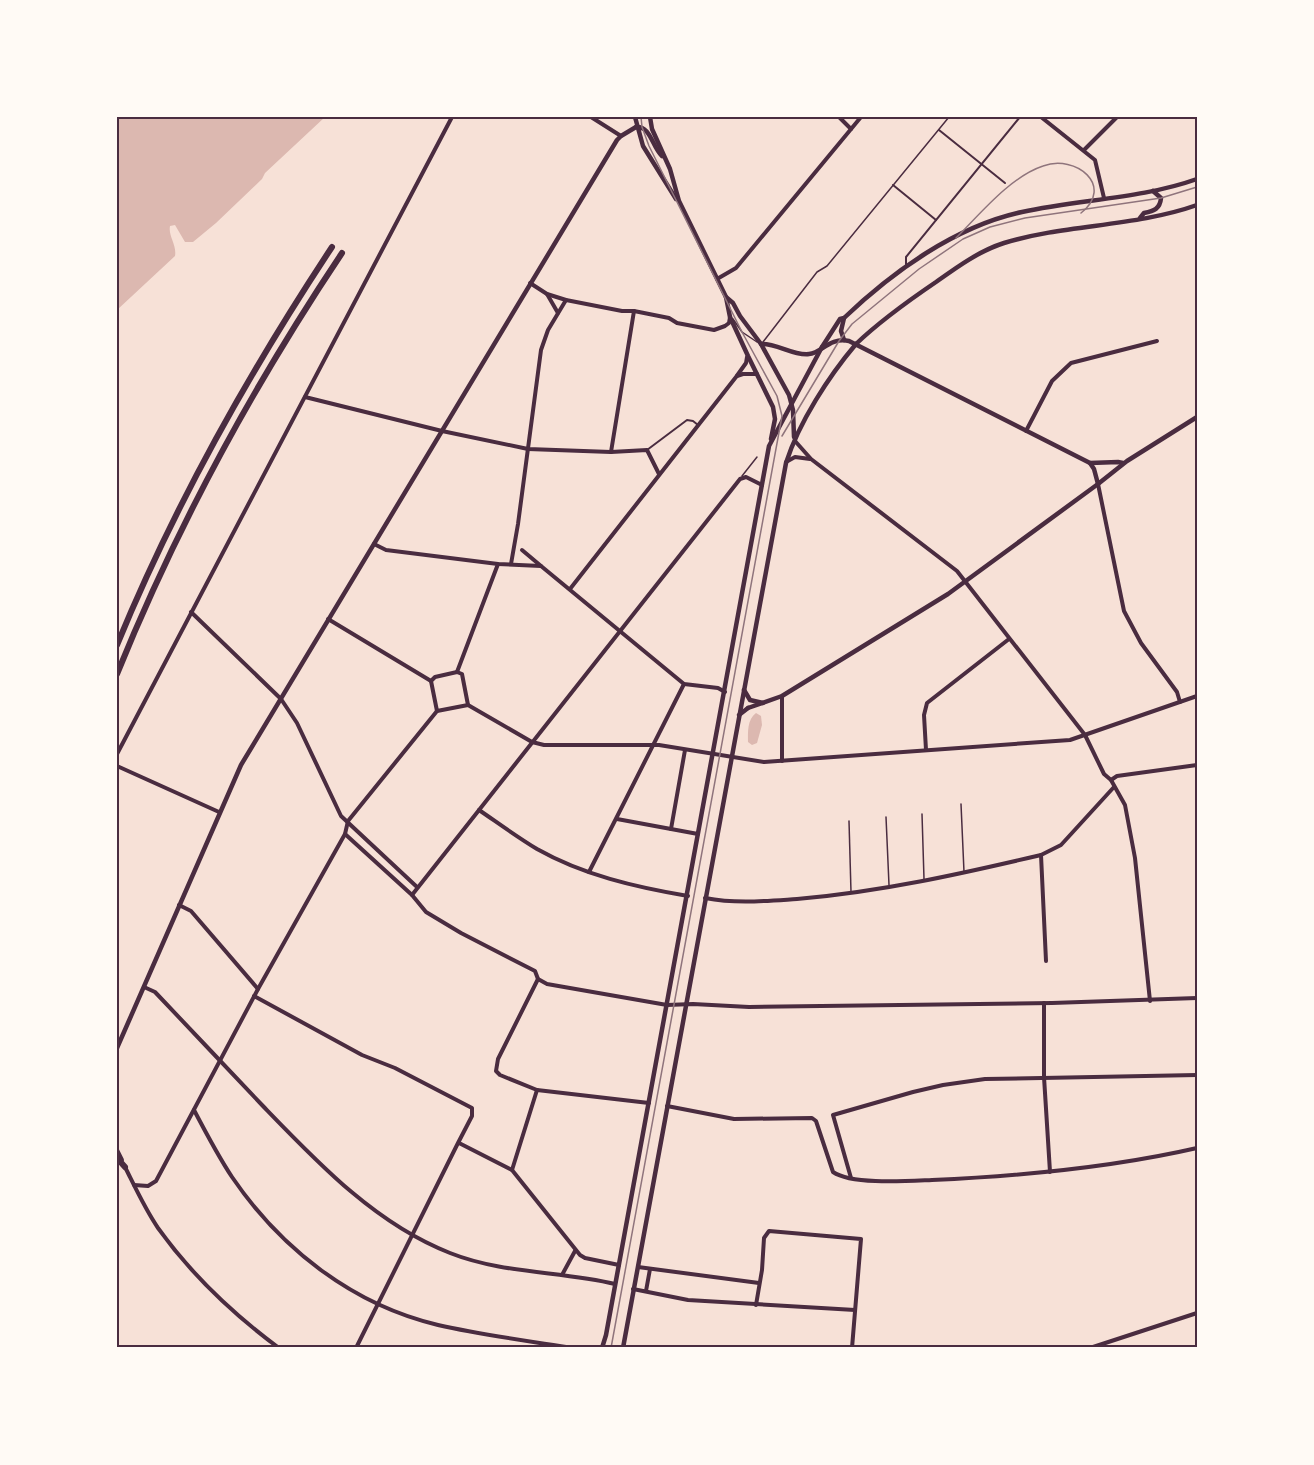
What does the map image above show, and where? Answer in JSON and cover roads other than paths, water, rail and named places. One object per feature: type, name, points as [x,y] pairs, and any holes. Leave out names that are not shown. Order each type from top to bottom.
[{"type":"highway","points":[[117,645],[162,541],[209,449],[281,324],[332,247]]},
{"type":"highway","points":[[117,674],[157,579],[217,459],[273,360],[342,253]]},
{"type":"highway","points":[[117,1158],[125,1167]]},
{"type":"main road","points":[[635,117],[643,146],[679,201]]},
{"type":"main road","points":[[117,1048],[241,765],[530,283],[621,136],[645,122],[649,117]]},
{"type":"main road","points":[[602,1348],[688,896],[775,413],[731,317],[726,297],[679,201],[649,117]]},
{"type":"main road","points":[[636,127],[647,130],[654,148],[664,157]]},
{"type":"main road","points":[[770,446],[832,329],[840,319],[844,318],[880,285],[906,267],[944,244],[994,220],[1023,212],[1152,191],[1197,179]]},
{"type":"main road","points":[[1140,218],[1144,213],[1154,211],[1160,206],[1161,198],[1152,191]]},
{"type":"main road","points":[[623,1348],[705,898],[728,757],[739,715],[786,463],[794,437],[843,360],[856,344],[897,308],[966,262],[994,247],[1025,238],[1172,212],[1197,205]]},
{"type":"main road","points":[[726,297],[733,303],[761,344],[792,403],[794,437]]},
{"type":"main road","points":[[844,318],[841,331],[844,340]]},
{"type":"main road","points":[[761,344],[808,354],[844,340],[1090,463],[1123,463]]},
{"type":"main road","points":[[739,715],[748,708],[782,696],[948,594],[1098,484],[1123,463],[1197,417]]},
{"type":"main road","points":[[1090,463],[1098,484]]},
{"type":"main road","points":[[744,687],[749,699],[763,703]]},
{"type":"street","points":[[117,754],[452,117]]},
{"type":"street","points":[[591,117],[621,136]]},
{"type":"street","points":[[838,117],[851,129]]},
{"type":"street","points":[[717,279],[736,268],[861,117]]},
{"type":"street","points":[[906,267],[906,257],[1020,117]]},
{"type":"street","points":[[1041,117],[1095,160],[1104,198]]},
{"type":"street","points":[[1084,150],[1117,117]]},
{"type":"street","points":[[939,130],[1005,183]]},
{"type":"street","points":[[893,185],[936,220]]},
{"type":"street","points":[[530,283],[547,294],[566,300],[669,318],[677,323],[714,330],[729,323],[731,317]]},
{"type":"street","points":[[547,294],[558,313]]},
{"type":"street","points":[[511,564],[544,339],[566,300]]},
{"type":"street","points":[[611,452],[634,311]]},
{"type":"street","points":[[1026,431],[1052,381],[1071,363],[1157,341]]},
{"type":"street","points":[[570,589],[736,377],[748,356]]},
{"type":"street","points":[[736,377],[743,374],[756,374]]},
{"type":"street","points":[[305,397],[442,431],[528,449],[611,452],[647,450],[687,420],[698,425]]},
{"type":"street","points":[[794,437],[799,447],[811,459],[954,568],[1085,735],[1104,774],[1111,780],[1125,805],[1135,858],[1150,1001]]},
{"type":"street","points":[[647,450],[659,474]]},
{"type":"street","points":[[786,463],[795,457],[811,459]]},
{"type":"street","points":[[412,895],[740,479],[746,477],[763,485]]},
{"type":"street","points":[[1098,484],[1124,611],[1141,643],[1177,692],[1180,702]]},
{"type":"street","points":[[374,543],[387,550],[498,564],[541,566]]},
{"type":"street","points":[[522,550],[684,684],[718,688],[725,692]]},
{"type":"street","points":[[457,672],[498,564]]},
{"type":"street","points":[[191,612],[280,699],[297,723],[341,816],[417,887]]},
{"type":"street","points":[[328,618],[431,681],[437,711]]},
{"type":"street","points":[[926,750],[924,715],[927,703],[1009,639]]},
{"type":"street","points":[[431,681],[435,677],[457,672],[462,674],[468,705]]},
{"type":"street","points":[[589,872],[684,684]]},
{"type":"street","points":[[782,696],[782,761]]},
{"type":"street","points":[[134,1185],[147,1186],[156,1181],[254,996],[345,834],[348,821],[437,711],[468,705],[532,742],[544,745],[653,745],[765,762],[1070,740],[1197,696]]},
{"type":"street","points":[[671,829],[685,750]]},
{"type":"street","points":[[1111,780],[1117,776],[1197,765]]},
{"type":"street","points":[[117,766],[219,812]]},
{"type":"street","points":[[705,898],[756,902],[851,893],[924,882],[1041,855],[1061,845],[1114,787]]},
{"type":"street","points":[[479,810],[537,849],[589,872],[615,881],[688,896]]},
{"type":"street","points":[[617,819],[699,834]]},
{"type":"street","points":[[345,834],[412,895],[426,912],[461,933],[535,971],[538,979],[543,982],[559,987],[667,1005],[750,1007],[1150,1001],[1197,998]]},
{"type":"street","points":[[1041,855],[1046,961]]},
{"type":"street","points":[[179,905],[191,911],[258,989]]},
{"type":"street","points":[[538,979],[498,1059],[496,1071],[500,1075],[537,1090],[649,1103]]},
{"type":"street","points":[[144,987],[155,992],[297,1142],[326,1169],[358,1197],[412,1236],[449,1253],[477,1262],[615,1284]]},
{"type":"street","points":[[254,996],[363,1055],[395,1068],[472,1108],[472,1116],[356,1348]]},
{"type":"street","points":[[1044,1003],[1044,1077],[1050,1172]]},
{"type":"street","points":[[851,1178],[833,1115],[943,1085],[1007,1077],[1197,1075]]},
{"type":"street","points":[[512,1170],[537,1090]]},
{"type":"street","points":[[667,1106],[734,1119],[812,1118],[816,1121],[830,1168],[836,1174],[889,1182],[1050,1172],[1152,1158],[1197,1148]]},
{"type":"street","points":[[194,1109],[233,1179],[303,1257],[340,1285],[378,1304],[436,1325],[573,1348]]},
{"type":"street","points":[[458,1143],[512,1170],[575,1251],[585,1258],[619,1264]]},
{"type":"street","points":[[117,1150],[158,1227],[182,1258],[229,1308],[279,1348]]},
{"type":"street","points":[[756,1305],[762,1270],[764,1238],[769,1231],[861,1239],[852,1348]]},
{"type":"street","points":[[562,1275],[575,1251]]},
{"type":"street","points":[[637,1266],[759,1283]]},
{"type":"street","points":[[646,1291],[650,1269]]},
{"type":"street","points":[[633,1289],[688,1300],[855,1310]]},
{"type":"street","points":[[1090,1348],[1109,1346],[1197,1313]]},
{"type":"lane","points":[[731,317],[742,332],[761,344],[817,272],[827,266],[949,117]]},
{"type":"lane","points":[[740,479],[757,457]]},
{"type":"lane","points":[[961,804],[964,873]]},
{"type":"lane","points":[[922,814],[924,882]]},
{"type":"lane","points":[[886,817],[889,888]]},
{"type":"lane","points":[[849,821],[851,893]]},
{"type":"tram line","points":[[611,1348],[782,416],[777,396],[742,332],[649,146],[641,117]]},
{"type":"tram line","points":[[956,238],[1007,187],[1031,171],[1056,163],[1078,168],[1093,183],[1094,193],[1090,203],[1081,213]]},
{"type":"tram line","points":[[782,436],[839,341],[852,324],[919,269],[963,239],[990,227],[1025,218],[1161,198],[1197,187]]}]
